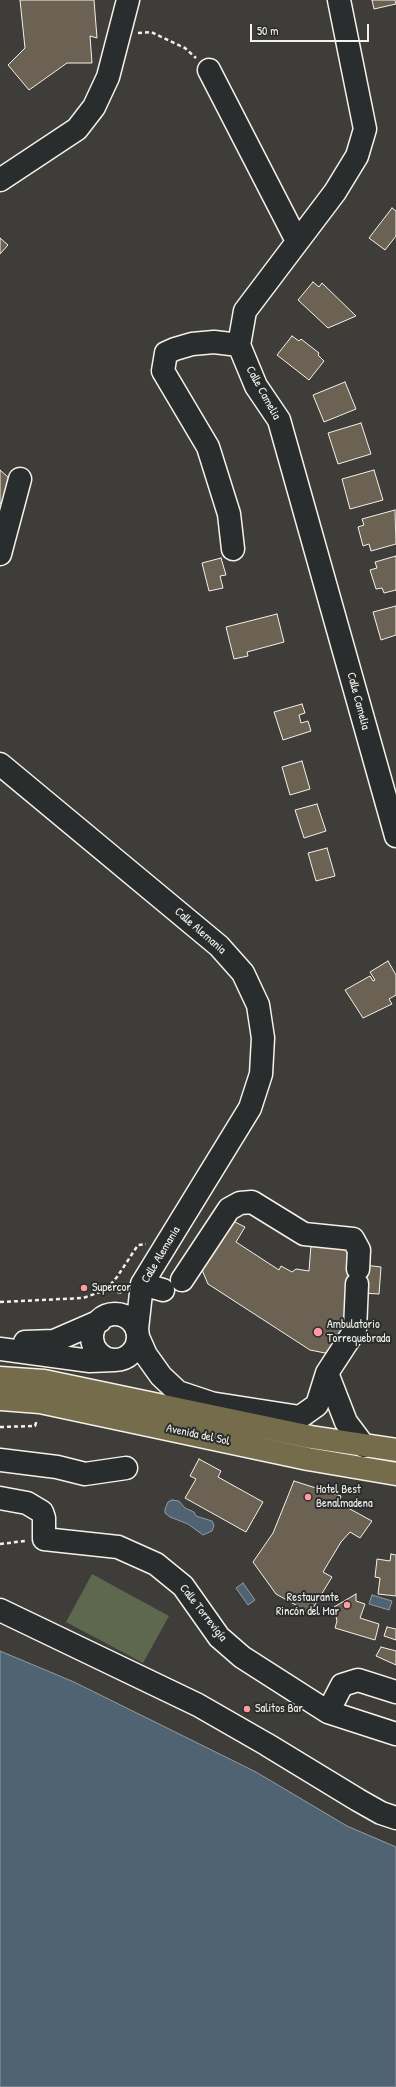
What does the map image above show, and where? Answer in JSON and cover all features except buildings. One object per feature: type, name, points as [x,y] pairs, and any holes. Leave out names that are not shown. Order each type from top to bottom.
[{"type":"main road","name":"Avenida del Sol","points":[[0,1378],[44,1381],[311,1437],[396,1450]]},
{"type":"main road","name":"Avenida del Sol","points":[[0,1399],[40,1402],[308,1459],[396,1474]]},
{"type":"street","points":[[0,180],[77,129],[94,107],[108,77],[128,0]]},
{"type":"street","points":[[232,549],[229,514],[208,447],[163,372],[166,354],[174,349],[192,344],[214,342],[239,345],[245,311],[335,192],[357,156],[365,129],[339,0]]},
{"type":"street","points":[[209,70],[297,241]]},
{"type":"street","name":"Calle Camelia","points":[[239,345],[256,386],[279,420],[396,836]]},
{"type":"street","points":[[0,554],[20,479]]},
{"type":"street","name":"Calle Alemania","points":[[4,775],[220,946],[243,973],[258,1005],[263,1038],[261,1074],[250,1108],[137,1289],[138,1333]]},
{"type":"street","points":[[114,1360],[100,1354],[95,1348],[93,1334],[103,1319],[137,1289],[172,1285],[229,1210],[249,1196],[252,1202],[304,1234],[353,1239],[360,1250],[355,1330],[351,1340],[327,1373],[317,1405],[300,1417],[210,1403]]},
{"type":"street","points":[[0,1343],[54,1340],[103,1319],[121,1315],[128,1318],[138,1333],[146,1355],[161,1376],[178,1392],[311,1437]]},
{"type":"street","points":[[0,1348],[90,1361],[121,1360],[134,1351],[138,1333]]},
{"type":"street","points":[[327,1373],[346,1422],[364,1446]]},
{"type":"street","points":[[0,1460],[85,1474],[126,1468]]},
{"type":"street","points":[[0,1498],[27,1503],[42,1512],[44,1518],[44,1539]]},
{"type":"street","name":"Calle Torrevigía","points":[[44,1539],[118,1547],[156,1564],[183,1586],[219,1637],[242,1657],[328,1712],[396,1734]]},
{"type":"street","points":[[0,1610],[198,1705],[358,1800],[381,1813],[396,1818]]},
{"type":"street","points":[[328,1712],[342,1685],[358,1680],[396,1692]]},
{"type":"path","points":[[151,32],[185,48]]},
{"type":"path","points":[[106,1290],[117,1277],[138,1245],[152,1243]]},
{"type":"path","points":[[0,1302],[83,1298],[106,1290],[137,1289]]},
{"type":"path","points":[[0,1427],[35,1426],[38,1414]]},
{"type":"path","points":[[0,1544],[44,1539]]},
{"type":"green space","points":[[92,1574],[169,1616],[143,1663],[66,1622]]},
{"type":"water","points":[[172,1500],[179,1501],[185,1508],[194,1512],[196,1516],[212,1521],[214,1525],[212,1531],[203,1535],[188,1524],[170,1517],[165,1513],[165,1509],[168,1502]]},
{"type":"water","points":[[243,1583],[255,1600],[248,1605],[236,1588]]},
{"type":"water","points":[[372,1595],[392,1601],[389,1610],[369,1604]]},
{"type":"water","points":[[0,1651],[74,1682],[256,1772],[347,1826],[396,1847],[396,2087],[0,2087]]},
{"type":"place","name":"Supercor","points":[[84,1288]]},
{"type":"place","name":"Ambulatorio Torrequebrada","points":[[318,1332]]},
{"type":"place","name":"Hotel Best Benalmadena","points":[[308,1497]]},
{"type":"place","name":"Restaurante Rincón del Mar","points":[[347,1605]]},
{"type":"place","name":"Salitos Bar","points":[[247,1709]]}]
